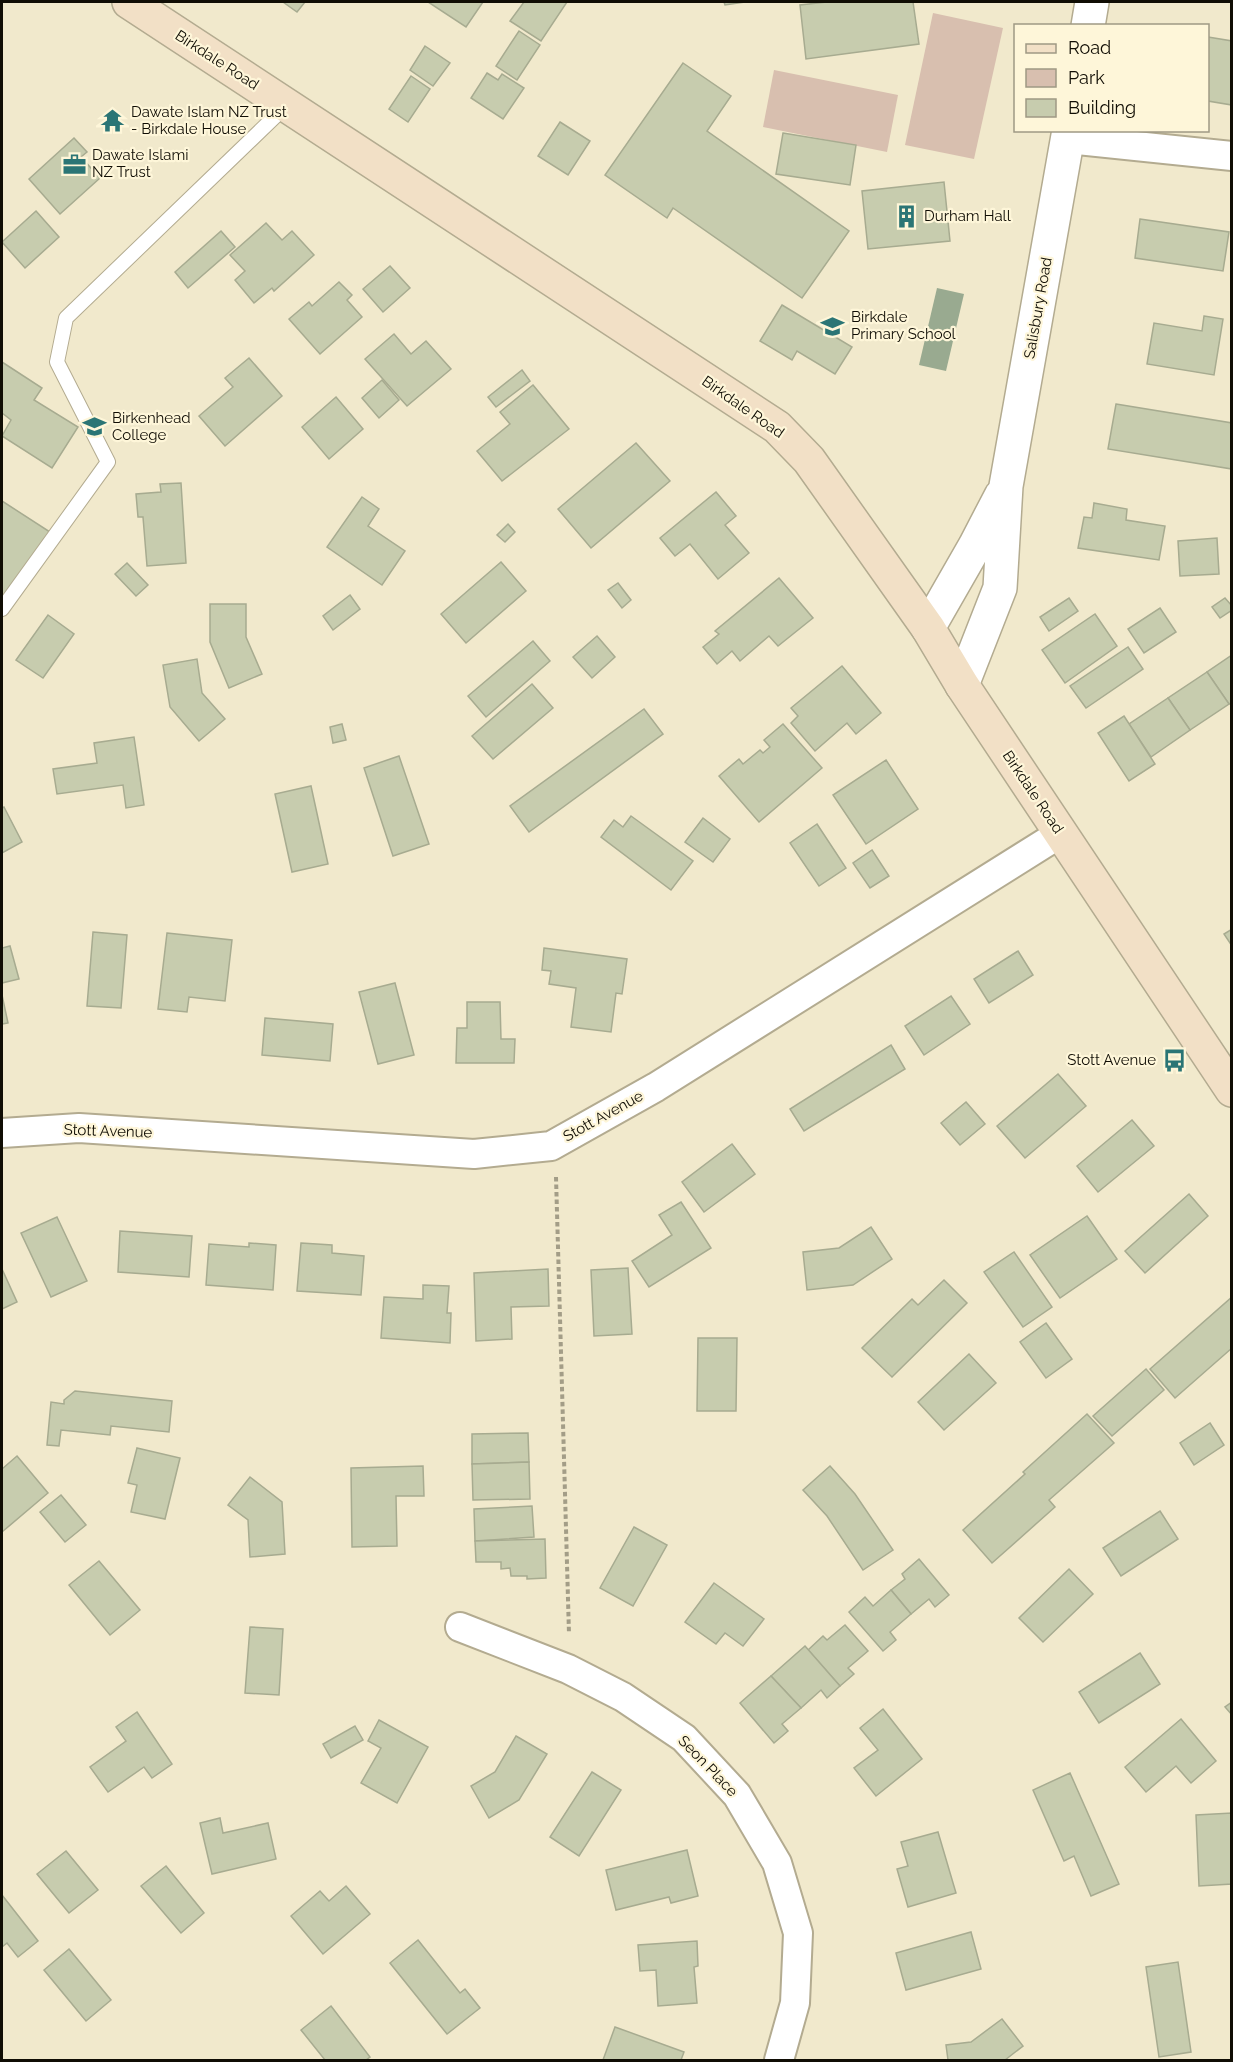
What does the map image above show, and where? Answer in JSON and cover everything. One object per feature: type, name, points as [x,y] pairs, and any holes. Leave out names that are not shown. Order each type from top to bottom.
[{"type":"main road","name":"Birkdale Road","points":[[129,2],[777,427],[808,460],[928,628],[962,685],[1232,1090]]},
{"type":"street","points":[[1088,24],[1092,2]]},
{"type":"street","points":[[1069,135],[1232,156]]},
{"type":"street","name":"Salisbury Road","points":[[962,685],[1000,588],[1006,486],[1069,135]]},
{"type":"street","name":"Salisbury Road","points":[[928,628],[1006,486]]},
{"type":"street","name":"Stott Avenue","points":[[2,1133],[79,1128],[474,1154],[551,1146],[656,1087],[1060,833]]},
{"type":"street","name":"Seon Place","points":[[460,1627],[568,1669],[623,1697],[684,1738],[737,1795],[777,1863],[798,1933],[795,2003],[779,2061]]},
{"type":"lane","points":[[2,609],[108,462],[57,362],[66,318],[287,105]]},
{"type":"path","points":[[555,1172],[558,1186],[568,1644]]},
{"type":"green space","points":[[933,13],[1003,28],[974,159],[905,145]]},
{"type":"green space","points":[[774,70],[898,95],[887,152],[763,127]]},
{"type":"shaded area","points":[[937,288],[964,294],[946,371],[919,365]]},
{"type":"building","points":[[283,2],[305,2],[297,12]]},
{"type":"building","points":[[428,2],[483,2],[466,27]]},
{"type":"building","points":[[524,2],[567,2],[541,41],[510,21]]},
{"type":"building","points":[[724,2],[745,2],[725,5]]},
{"type":"building","points":[[827,2],[913,2],[919,44],[806,59],[800,5]]},
{"type":"building","points":[[519,31],[540,45],[517,80],[496,66]]},
{"type":"building","points":[[1209,37],[1232,41],[1232,105],[1209,101]]},
{"type":"building","points":[[425,46],[450,63],[433,86],[410,70]]},
{"type":"building","points":[[683,63],[731,96],[707,131],[849,231],[802,298],[673,208],[667,218],[605,175]]},
{"type":"building","points":[[487,73],[498,80],[502,74],[524,88],[503,119],[471,98]]},
{"type":"building","points":[[411,76],[430,89],[408,122],[389,109]]},
{"type":"building","points":[[560,122],[590,141],[568,175],[538,156]]},
{"type":"building","points":[[783,133],[856,145],[850,185],[776,174]]},
{"type":"building","points":[[74,138],[87,152],[81,157],[100,178],[60,214],[29,179]]},
{"type":"building","name":"Durham Hall","points":[[944,182],[950,241],[868,249],[862,191]]},
{"type":"building","points":[[36,211],[59,237],[25,268],[2,242]]},
{"type":"building","points":[[1140,219],[1229,232],[1223,271],[1135,258]]},
{"type":"building","points":[[266,223],[282,240],[292,231],[314,255],[274,291],[272,288],[254,303],[235,280],[245,271],[230,255]]},
{"type":"building","points":[[221,231],[235,247],[188,288],[175,272]]},
{"type":"building","points":[[390,266],[410,288],[383,312],[363,289]]},
{"type":"building","points":[[339,282],[352,295],[347,300],[362,317],[320,354],[289,319],[309,302],[312,306]]},
{"type":"building","points":[[782,305],[852,347],[835,374],[797,351],[792,360],[760,341]]},
{"type":"building","points":[[1204,316],[1223,319],[1214,375],[1147,364],[1154,323],[1202,331]]},
{"type":"building","points":[[394,334],[411,354],[426,341],[451,369],[407,406],[365,359]]},
{"type":"building","points":[[249,358],[282,396],[225,446],[199,416],[233,387],[225,378]]},
{"type":"building","points":[[2,362],[42,388],[34,400],[78,427],[52,468],[2,436],[11,420],[2,413]]},
{"type":"building","points":[[522,370],[530,381],[496,407],[488,397]]},
{"type":"building","points":[[382,380],[399,400],[379,418],[362,398]]},
{"type":"building","points":[[533,385],[569,429],[502,481],[477,451],[510,424],[500,412]]},
{"type":"building","points":[[336,397],[363,429],[329,459],[302,427]]},
{"type":"building","points":[[1116,404],[1232,423],[1232,469],[1108,449]]},
{"type":"building","points":[[636,443],[670,481],[591,548],[558,509]]},
{"type":"building","points":[[181,483],[186,563],[147,566],[143,517],[138,517],[136,494],[161,492],[160,484]]},
{"type":"building","points":[[716,492],[736,516],[725,525],[749,553],[718,579],[690,544],[675,556],[660,538]]},
{"type":"building","points":[[362,497],[379,509],[368,526],[405,551],[382,585],[327,547]]},
{"type":"building","points":[[2,501],[50,532],[2,606]]},
{"type":"building","points":[[1094,503],[1127,509],[1126,520],[1165,526],[1159,560],[1078,548],[1084,517],[1092,518]]},
{"type":"building","points":[[508,524],[515,532],[505,542],[497,535]]},
{"type":"building","points":[[1217,538],[1219,574],[1180,576],[1178,541]]},
{"type":"building","points":[[501,562],[526,591],[466,643],[441,614]]},
{"type":"building","points":[[127,563],[148,585],[136,596],[115,574]]},
{"type":"building","points":[[779,578],[813,618],[778,646],[769,636],[740,661],[732,651],[717,664],[703,647],[719,634],[715,631]]},
{"type":"building","points":[[618,583],[631,600],[622,608],[608,590]]},
{"type":"building","points":[[350,595],[360,609],[333,630],[323,616]]},
{"type":"building","points":[[1069,598],[1078,611],[1049,631],[1040,617]]},
{"type":"building","points":[[1225,598],[1232,606],[1232,610],[1220,618],[1212,607]]},
{"type":"building","points":[[210,604],[246,604],[246,637],[262,674],[229,688],[210,642]]},
{"type":"building","points":[[1160,608],[1176,632],[1144,653],[1128,629]]},
{"type":"building","points":[[1095,614],[1117,646],[1065,683],[1042,650]]},
{"type":"building","points":[[48,615],[74,634],[43,678],[16,660]]},
{"type":"building","points":[[597,636],[615,657],[592,678],[573,657]]},
{"type":"building","points":[[533,641],[550,661],[486,717],[468,696]]},
{"type":"building","points":[[1128,647],[1143,669],[1086,708],[1070,686]]},
{"type":"building","points":[[1232,655],[1232,702],[1229,704],[1207,672]]},
{"type":"building","points":[[197,659],[202,693],[225,719],[199,741],[170,707],[163,665]]},
{"type":"building","points":[[842,666],[881,713],[856,734],[847,723],[815,751],[791,723],[798,716],[791,708]]},
{"type":"building","points":[[1207,672],[1229,704],[1190,730],[1168,698]]},
{"type":"building","points":[[532,684],[553,708],[493,759],[472,736]]},
{"type":"building","points":[[1168,698],[1190,730],[1151,757],[1129,724]]},
{"type":"building","points":[[644,709],[663,734],[529,832],[510,806]]},
{"type":"building","points":[[1124,716],[1155,764],[1129,781],[1098,733]]},
{"type":"building","points":[[342,724],[346,740],[333,743],[330,727]]},
{"type":"building","points":[[783,724],[822,768],[759,822],[719,776],[739,759],[743,764],[760,750],[763,753],[770,747],[764,740]]},
{"type":"building","points":[[134,737],[144,805],[126,808],[123,785],[57,794],[53,769],[97,763],[94,743]]},
{"type":"building","points":[[399,756],[429,844],[393,856],[364,768]]},
{"type":"building","points":[[886,760],[918,809],[866,844],[833,795]]},
{"type":"building","points":[[311,786],[328,864],[292,872],[275,794]]},
{"type":"building","points":[[4,807],[22,842],[2,853],[2,808]]},
{"type":"building","points":[[631,816],[693,861],[671,890],[601,837],[614,820],[623,827]]},
{"type":"building","points":[[703,818],[730,839],[713,862],[685,842]]},
{"type":"building","points":[[817,824],[846,868],[819,886],[790,843]]},
{"type":"building","points":[[872,850],[889,876],[870,888],[853,863]]},
{"type":"building","points":[[1232,929],[1232,946],[1224,934]]},
{"type":"building","points":[[93,932],[127,935],[121,1008],[87,1006]]},
{"type":"building","points":[[167,933],[232,940],[225,1001],[189,997],[187,1012],[158,1009]]},
{"type":"building","points":[[10,946],[19,979],[2,983],[2,948]]},
{"type":"building","points":[[544,948],[627,959],[622,994],[616,993],[611,1032],[571,1027],[576,988],[549,984],[551,971],[542,970]]},
{"type":"building","points":[[1018,951],[1033,975],[989,1003],[974,979]]},
{"type":"building","points":[[395,983],[414,1055],[378,1064],[359,992]]},
{"type":"building","points":[[2,995],[8,1023],[2,1024]]},
{"type":"building","points":[[951,996],[970,1024],[924,1055],[905,1026]]},
{"type":"building","points":[[467,1002],[500,1002],[501,1039],[515,1039],[514,1063],[456,1063],[457,1028],[467,1028]]},
{"type":"building","points":[[265,1018],[333,1024],[330,1061],[262,1055]]},
{"type":"building","points":[[891,1045],[905,1069],[804,1131],[790,1109]]},
{"type":"building","points":[[1058,1074],[1086,1106],[1025,1158],[997,1126]]},
{"type":"building","points":[[966,1102],[985,1124],[960,1145],[941,1123]]},
{"type":"building","points":[[1132,1120],[1154,1146],[1098,1192],[1077,1166]]},
{"type":"building","points":[[732,1144],[755,1174],[704,1212],[682,1182]]},
{"type":"building","points":[[1189,1194],[1208,1216],[1145,1273],[1125,1251]]},
{"type":"building","points":[[681,1202],[711,1248],[649,1287],[632,1261],[672,1235],[659,1215]]},
{"type":"building","points":[[1087,1216],[1117,1259],[1060,1298],[1030,1255]]},
{"type":"building","points":[[57,1217],[87,1281],[51,1297],[21,1233]]},
{"type":"building","points":[[871,1227],[892,1259],[853,1285],[807,1290],[803,1252],[839,1248]]},
{"type":"building","points":[[120,1231],[192,1236],[189,1277],[118,1272]]},
{"type":"building","points":[[249,1243],[276,1245],[273,1290],[206,1285],[209,1244],[249,1247]]},
{"type":"building","points":[[301,1243],[332,1245],[332,1253],[364,1256],[361,1295],[297,1291]]},
{"type":"building","points":[[1014,1252],[1052,1307],[1023,1327],[984,1272]]},
{"type":"building","points":[[628,1268],[632,1334],[594,1336],[591,1270]]},
{"type":"building","points":[[2,1269],[17,1302],[2,1309]]},
{"type":"building","points":[[548,1269],[549,1306],[511,1307],[512,1339],[476,1341],[474,1273]]},
{"type":"building","points":[[944,1280],[967,1303],[892,1377],[862,1348],[912,1299],[918,1305]]},
{"type":"building","points":[[423,1285],[449,1286],[447,1313],[451,1313],[450,1343],[381,1338],[384,1297],[423,1299]]},
{"type":"building","points":[[1232,1297],[1232,1348],[1175,1398],[1150,1369]]},
{"type":"building","points":[[1046,1323],[1072,1359],[1046,1378],[1020,1342]]},
{"type":"building","points":[[698,1338],[737,1338],[736,1411],[697,1411]]},
{"type":"building","points":[[969,1354],[996,1383],[944,1430],[918,1402]]},
{"type":"building","points":[[1146,1369],[1164,1390],[1112,1436],[1093,1416]]},
{"type":"building","points":[[75,1391],[172,1401],[169,1432],[111,1426],[110,1435],[61,1430],[59,1446],[47,1445],[51,1402],[64,1404],[64,1400]]},
{"type":"building","points":[[1087,1414],[1114,1443],[1049,1500],[1055,1507],[992,1563],[963,1530]]},
{"type":"building","points":[[1210,1423],[1224,1445],[1194,1465],[1180,1443]]},
{"type":"building","points":[[528,1433],[529,1462],[472,1464],[472,1434]]},
{"type":"building","points":[[137,1448],[180,1458],[165,1519],[131,1512],[137,1485],[128,1483]]},
{"type":"building","points":[[17,1456],[48,1493],[2,1532],[2,1469]]},
{"type":"building","points":[[529,1462],[530,1499],[473,1500],[472,1464]]},
{"type":"building","points":[[423,1466],[424,1496],[396,1496],[397,1546],[352,1547],[351,1468]]},
{"type":"building","points":[[830,1466],[855,1494],[893,1550],[863,1570],[827,1516],[803,1490]]},
{"type":"building","points":[[250,1477],[282,1502],[285,1554],[250,1557],[248,1520],[228,1505]]},
{"type":"building","points":[[61,1495],[86,1525],[65,1542],[40,1512]]},
{"type":"building","points":[[532,1506],[534,1537],[475,1541],[474,1509]]},
{"type":"building","points":[[1160,1511],[1178,1539],[1121,1576],[1103,1548]]},
{"type":"building","points":[[634,1527],[667,1545],[633,1606],[600,1588]]},
{"type":"building","points":[[545,1539],[546,1578],[527,1579],[527,1576],[511,1576],[510,1568],[501,1569],[501,1562],[476,1562],[475,1541]]},
{"type":"building","points":[[919,1559],[949,1595],[935,1607],[929,1599],[911,1614],[891,1590],[905,1579],[902,1574]]},
{"type":"building","points":[[99,1561],[140,1610],[110,1635],[69,1585]]},
{"type":"building","points":[[1069,1569],[1093,1594],[1043,1642],[1019,1618]]},
{"type":"building","points":[[714,1583],[764,1619],[743,1646],[725,1633],[716,1644],[685,1622]]},
{"type":"building","points":[[891,1590],[911,1614],[890,1632],[896,1640],[883,1651],[849,1612],[865,1597],[873,1606]]},
{"type":"building","points":[[845,1625],[868,1651],[848,1668],[854,1674],[840,1686],[808,1650],[823,1636],[827,1640]]},
{"type":"building","points":[[250,1627],[283,1629],[279,1695],[245,1693]]},
{"type":"building","points":[[805,1646],[840,1686],[827,1698],[821,1690],[801,1708],[771,1676]]},
{"type":"building","points":[[1140,1653],[1160,1684],[1099,1723],[1079,1692]]},
{"type":"building","points":[[771,1676],[801,1708],[782,1724],[788,1731],[774,1743],[740,1703]]},
{"type":"building","points":[[1232,1702],[1232,1715],[1225,1707]]},
{"type":"building","points":[[883,1709],[922,1759],[876,1796],[854,1768],[878,1750],[860,1728]]},
{"type":"building","points":[[137,1712],[172,1764],[152,1778],[144,1767],[108,1792],[90,1767],[126,1741],[116,1727]]},
{"type":"building","points":[[1181,1719],[1216,1761],[1191,1783],[1176,1766],[1146,1792],[1125,1767]]},
{"type":"building","points":[[379,1720],[428,1747],[397,1803],[361,1783],[381,1748],[368,1741]]},
{"type":"building","points":[[355,1726],[363,1740],[331,1758],[323,1744]]},
{"type":"building","points":[[516,1736],[547,1754],[519,1800],[489,1818],[471,1786],[495,1772]]},
{"type":"building","points":[[592,1772],[621,1790],[579,1856],[550,1837]]},
{"type":"building","points":[[1070,1773],[1119,1884],[1091,1896],[1074,1856],[1064,1861],[1033,1790]]},
{"type":"building","points":[[1232,1813],[1232,1884],[1199,1886],[1196,1815]]},
{"type":"building","points":[[220,1818],[223,1833],[268,1823],[276,1859],[212,1874],[200,1823]]},
{"type":"building","points":[[938,1832],[956,1893],[908,1907],[897,1869],[908,1866],[901,1842]]},
{"type":"building","points":[[687,1850],[698,1896],[671,1903],[669,1897],[616,1910],[606,1870]]},
{"type":"building","points":[[66,1851],[98,1890],[69,1913],[37,1874]]},
{"type":"building","points":[[166,1866],[204,1913],[181,1933],[141,1886]]},
{"type":"building","points":[[346,1886],[370,1914],[323,1954],[291,1916],[320,1891],[329,1901]]},
{"type":"building","points":[[2,1895],[38,1941],[18,1957],[7,1943],[2,1947]]},
{"type":"building","points":[[971,1932],[981,1969],[906,1990],[896,1953]]},
{"type":"building","points":[[418,1940],[460,1993],[465,1989],[480,2008],[447,2034],[390,1963]]},
{"type":"building","points":[[697,1941],[698,1966],[694,1967],[697,2003],[658,2006],[656,1970],[640,1971],[638,1945]]},
{"type":"building","points":[[69,1949],[111,2000],[86,2021],[44,1970]]},
{"type":"building","points":[[1178,1962],[1191,2052],[1159,2057],[1146,1967]]},
{"type":"building","points":[[331,2006],[370,2057],[366,2060],[325,2060],[301,2030]]},
{"type":"building","points":[[1002,2019],[1023,2046],[1005,2060],[948,2060],[946,2045],[971,2042]]},
{"type":"building","points":[[615,2027],[684,2052],[681,2060],[603,2060]]},
{"type":"place","name":"Dawate Islam NZ Trust - Birkdale House","points":[[113,121]]},
{"type":"place","name":"Dawate Islami NZ Trust","points":[[74,164]]},
{"type":"place","name":"Durham Hall","points":[[906,216]]},
{"type":"place","name":"Birkdale Primary School","points":[[833,326]]},
{"type":"place","name":"Birkenhead College","points":[[94,427]]},
{"type":"place","name":"Stott Avenue","points":[[1174,1060]]}]
